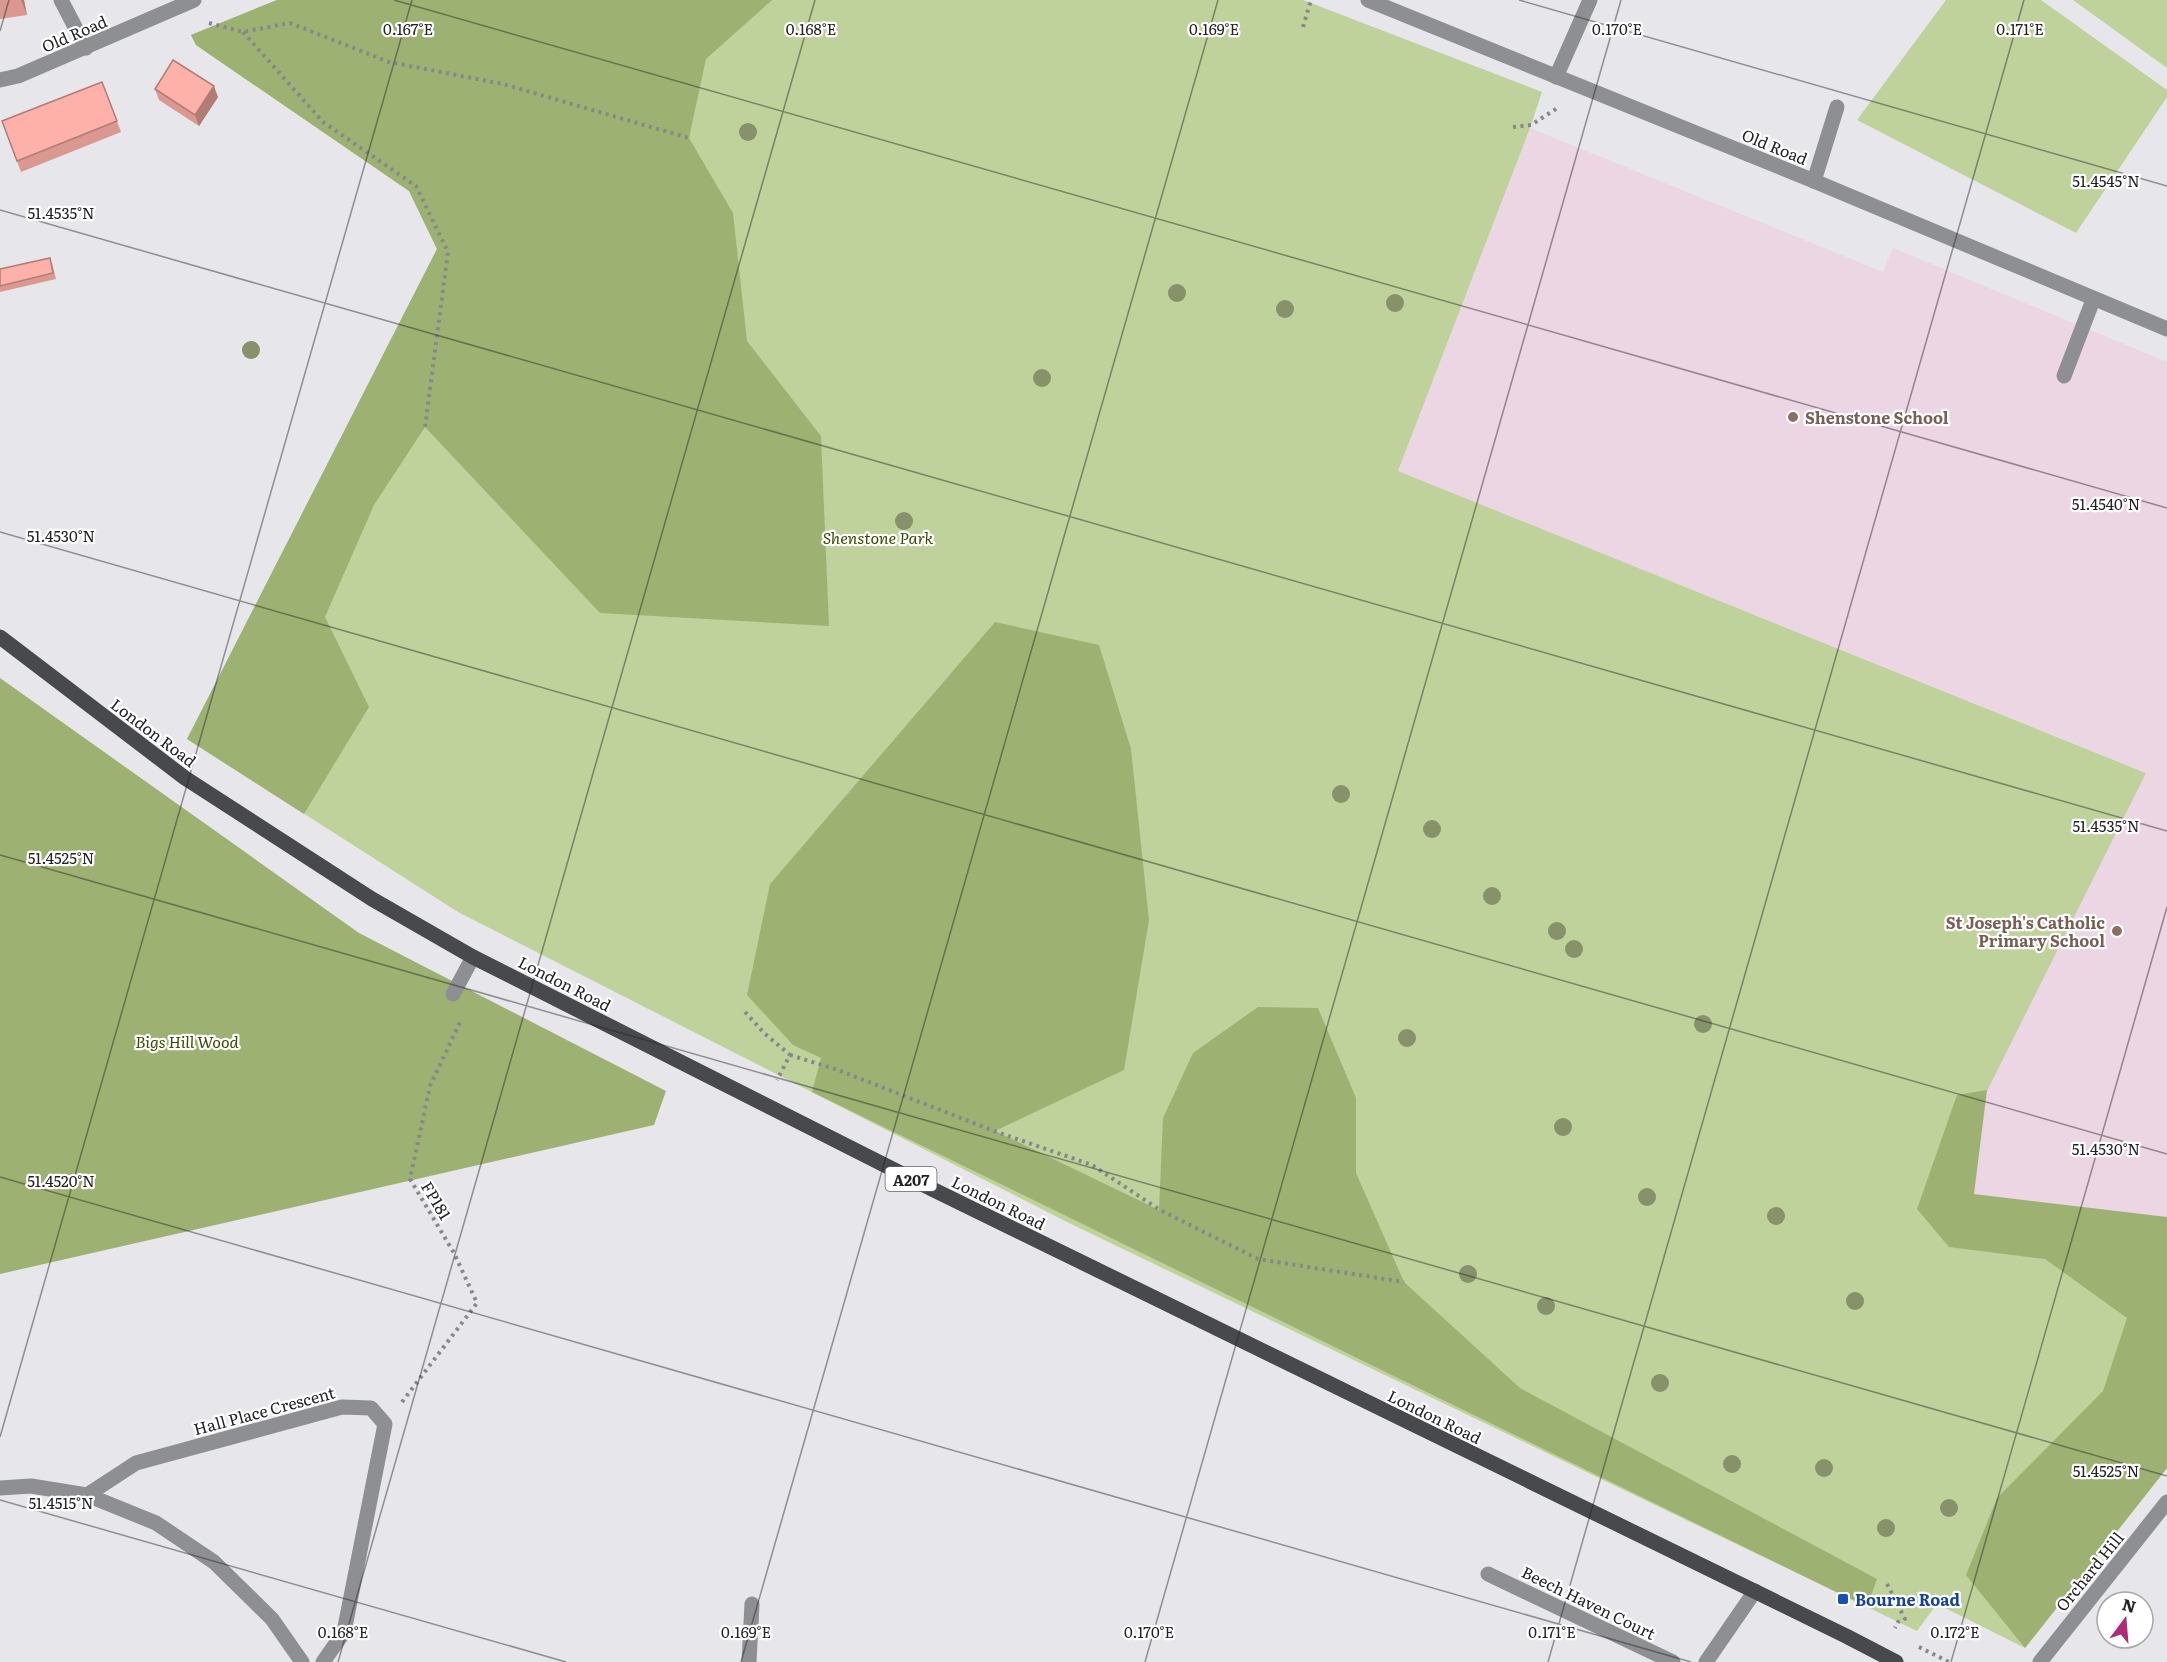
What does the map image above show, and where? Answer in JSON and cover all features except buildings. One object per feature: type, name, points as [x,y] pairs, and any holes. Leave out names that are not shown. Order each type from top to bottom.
[{"type":"main road","name":"London Road","points":[[0,637],[184,778],[372,899],[473,957],[976,1211],[1896,1662]]},
{"type":"street","points":[[61,0],[86,48]]},
{"type":"street","name":"Old Road","points":[[0,80],[18,76],[86,48],[194,0]]},
{"type":"street","name":"Old Road","points":[[1368,0],[1814,181],[2093,300],[2167,329]]},
{"type":"street","points":[[1556,77],[1590,0]]},
{"type":"street","points":[[1814,181],[1837,107]]},
{"type":"street","points":[[2064,376],[2093,300]]},
{"type":"street","points":[[453,994],[473,957]]},
{"type":"street","name":"Hall Place Crescent","points":[[87,1495],[136,1463],[342,1407],[371,1408],[385,1424]]},
{"type":"street","points":[[323,1662],[344,1632],[385,1424]]},
{"type":"street","points":[[0,1488],[31,1486],[87,1495],[156,1523],[214,1562],[272,1619],[302,1662]]},
{"type":"street","name":"Orchard Hill","points":[[2040,1662],[2167,1502]]},
{"type":"street","name":"Beech Haven Court","points":[[1488,1574],[1673,1662]]},
{"type":"street","points":[[1706,1662],[1755,1591]]},
{"type":"street","points":[[749,1662],[752,1604]]},
{"type":"path","points":[[194,0],[208,22],[243,32],[290,23],[389,62],[504,84],[689,138]]},
{"type":"path","points":[[1303,27],[1311,0]]},
{"type":"path","points":[[243,32],[323,122],[416,186],[448,252],[425,427]]},
{"type":"path","points":[[1513,127],[1531,125],[1587,89]]},
{"type":"path","points":[[745,1012],[789,1055],[838,1070],[994,1131],[1092,1165],[1160,1210],[1258,1258],[1404,1282]]},
{"type":"path","name":"FP181","points":[[385,1424],[477,1303],[454,1253],[410,1179],[430,1086],[463,1015]]},
{"type":"path","points":[[765,1105],[789,1055]]},
{"type":"path","points":[[1887,1584],[1905,1619],[1898,1622],[1895,1628]]},
{"type":"shaded area","name":"Shenstone School","points":[[1530,128],[1883,272],[1893,248],[2167,362],[2167,1267],[1935,1194],[2145,772],[1398,471]]},
{"type":"green space","name":"Shenstone Park","points":[[277,0],[1303,0],[1542,92],[1398,471],[2146,773],[1936,1193],[2167,1267],[2167,1468],[2025,1648],[1937,1604],[1917,1631],[1069,1223],[458,912],[187,739],[437,249],[409,191],[196,45],[191,35]]},
{"type":"green space","points":[[277,0],[772,0],[706,59],[689,138],[733,213],[747,341],[821,436],[829,626],[600,613],[425,427],[374,505],[325,617],[369,707],[304,814],[187,739],[437,249],[409,191],[196,45],[191,35]]},
{"type":"green space","points":[[1946,0],[2041,0],[2167,90],[2167,97],[2076,233],[1857,120]]},
{"type":"green space","points":[[2073,0],[2167,0],[2167,68]]},
{"type":"green space","points":[[995,622],[1099,645],[1131,749],[1149,920],[1124,1070],[995,1131],[1159,1210],[1163,1118],[1193,1053],[1258,1007],[1318,1008],[1356,1098],[1356,1173],[1404,1282],[1520,1388],[1877,1579],[1867,1607],[812,1092],[821,1058],[793,1045],[747,995],[770,884]]},
{"type":"green space","name":"Bigs Hill Wood","points":[[0,678],[359,933],[666,1091],[654,1125],[0,1274]]},
{"type":"green space","points":[[1987,1090],[1974,1194],[2167,1217],[2167,1468],[2025,1648],[1966,1575],[1997,1498],[2103,1391],[2127,1318],[2045,1259],[1949,1247],[1917,1209],[1957,1095]]},
{"type":"place","name":"Shenstone School","points":[[1793,417]]},
{"type":"place","name":"St Joseph's Catholic Primary School","points":[[2117,931]]},
{"type":"place","name":"Bourne Road","points":[[1843,1599]]}]
